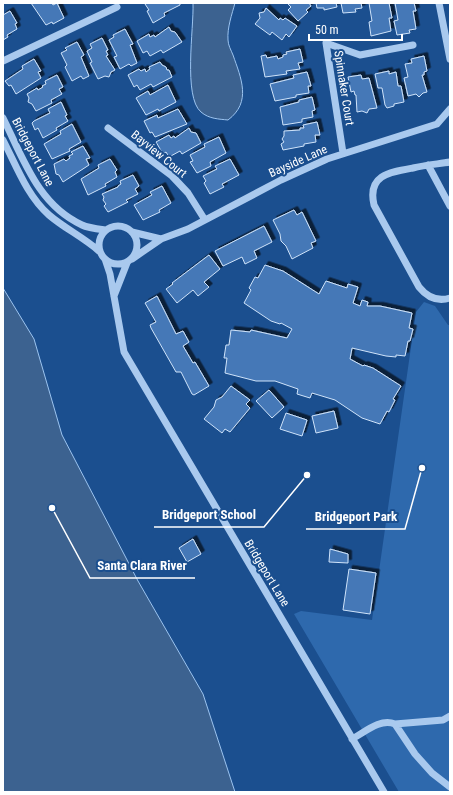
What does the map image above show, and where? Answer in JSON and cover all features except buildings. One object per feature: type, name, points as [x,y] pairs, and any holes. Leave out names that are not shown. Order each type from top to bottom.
[{"type":"street","points":[[439,3],[450,59]]},
{"type":"street","points":[[3,61],[117,7]]},
{"type":"street","name":"Spinnaker Court","points":[[343,154],[326,43],[360,55],[413,46]]},
{"type":"street","name":"Bayside Lane","points":[[129,261],[161,239],[205,220],[281,180],[343,154],[437,124],[448,112]]},
{"type":"street","name":"Bridgeport Lane","points":[[3,118],[36,182],[50,203],[58,211],[83,226],[106,230]]},
{"type":"street","name":"Bayview Court","points":[[108,128],[172,176],[188,193],[205,220]]},
{"type":"street","name":"Bridgeport Lane","points":[[3,140],[25,182],[44,210],[64,228],[99,250]]},
{"type":"street","points":[[450,162],[390,172],[383,175],[377,181],[373,197],[374,205],[419,287],[431,298],[438,300],[450,298]]},
{"type":"street","points":[[428,165],[450,204]]},
{"type":"street","points":[[132,232],[137,242],[135,254],[129,261],[115,264],[105,259],[99,250],[100,240],[106,230],[116,226],[122,226],[132,232],[161,239]]},
{"type":"street","name":"Bridgeport Lane","points":[[105,259],[114,296],[114,306],[124,352],[384,792]]},
{"type":"street","name":"Bridgeport Lane","points":[[114,296],[129,261]]},
{"type":"street","points":[[352,739],[380,723],[385,722],[395,724],[443,720],[450,716]]},
{"type":"street","points":[[395,724],[415,754],[432,773],[450,787]]},
{"type":"shaded area","points":[[193,3],[235,3],[229,26],[228,42],[241,81],[242,98],[235,113],[228,120],[207,116],[201,112],[196,104],[192,92],[191,61]]},
{"type":"shaded area","points":[[3,288],[34,339],[62,435],[138,581],[203,694],[235,792],[3,792]]},
{"type":"shaded area","points":[[424,302],[435,306],[448,325],[450,325],[450,792],[399,792],[294,614],[301,611],[372,620],[416,312]]},
{"type":"place","name":"Bridgeport Park","points":[[422,468]]},
{"type":"place","name":"Bridgeport School","points":[[307,475]]},
{"type":"place","name":"Santa Clara River","points":[[52,508]]}]
